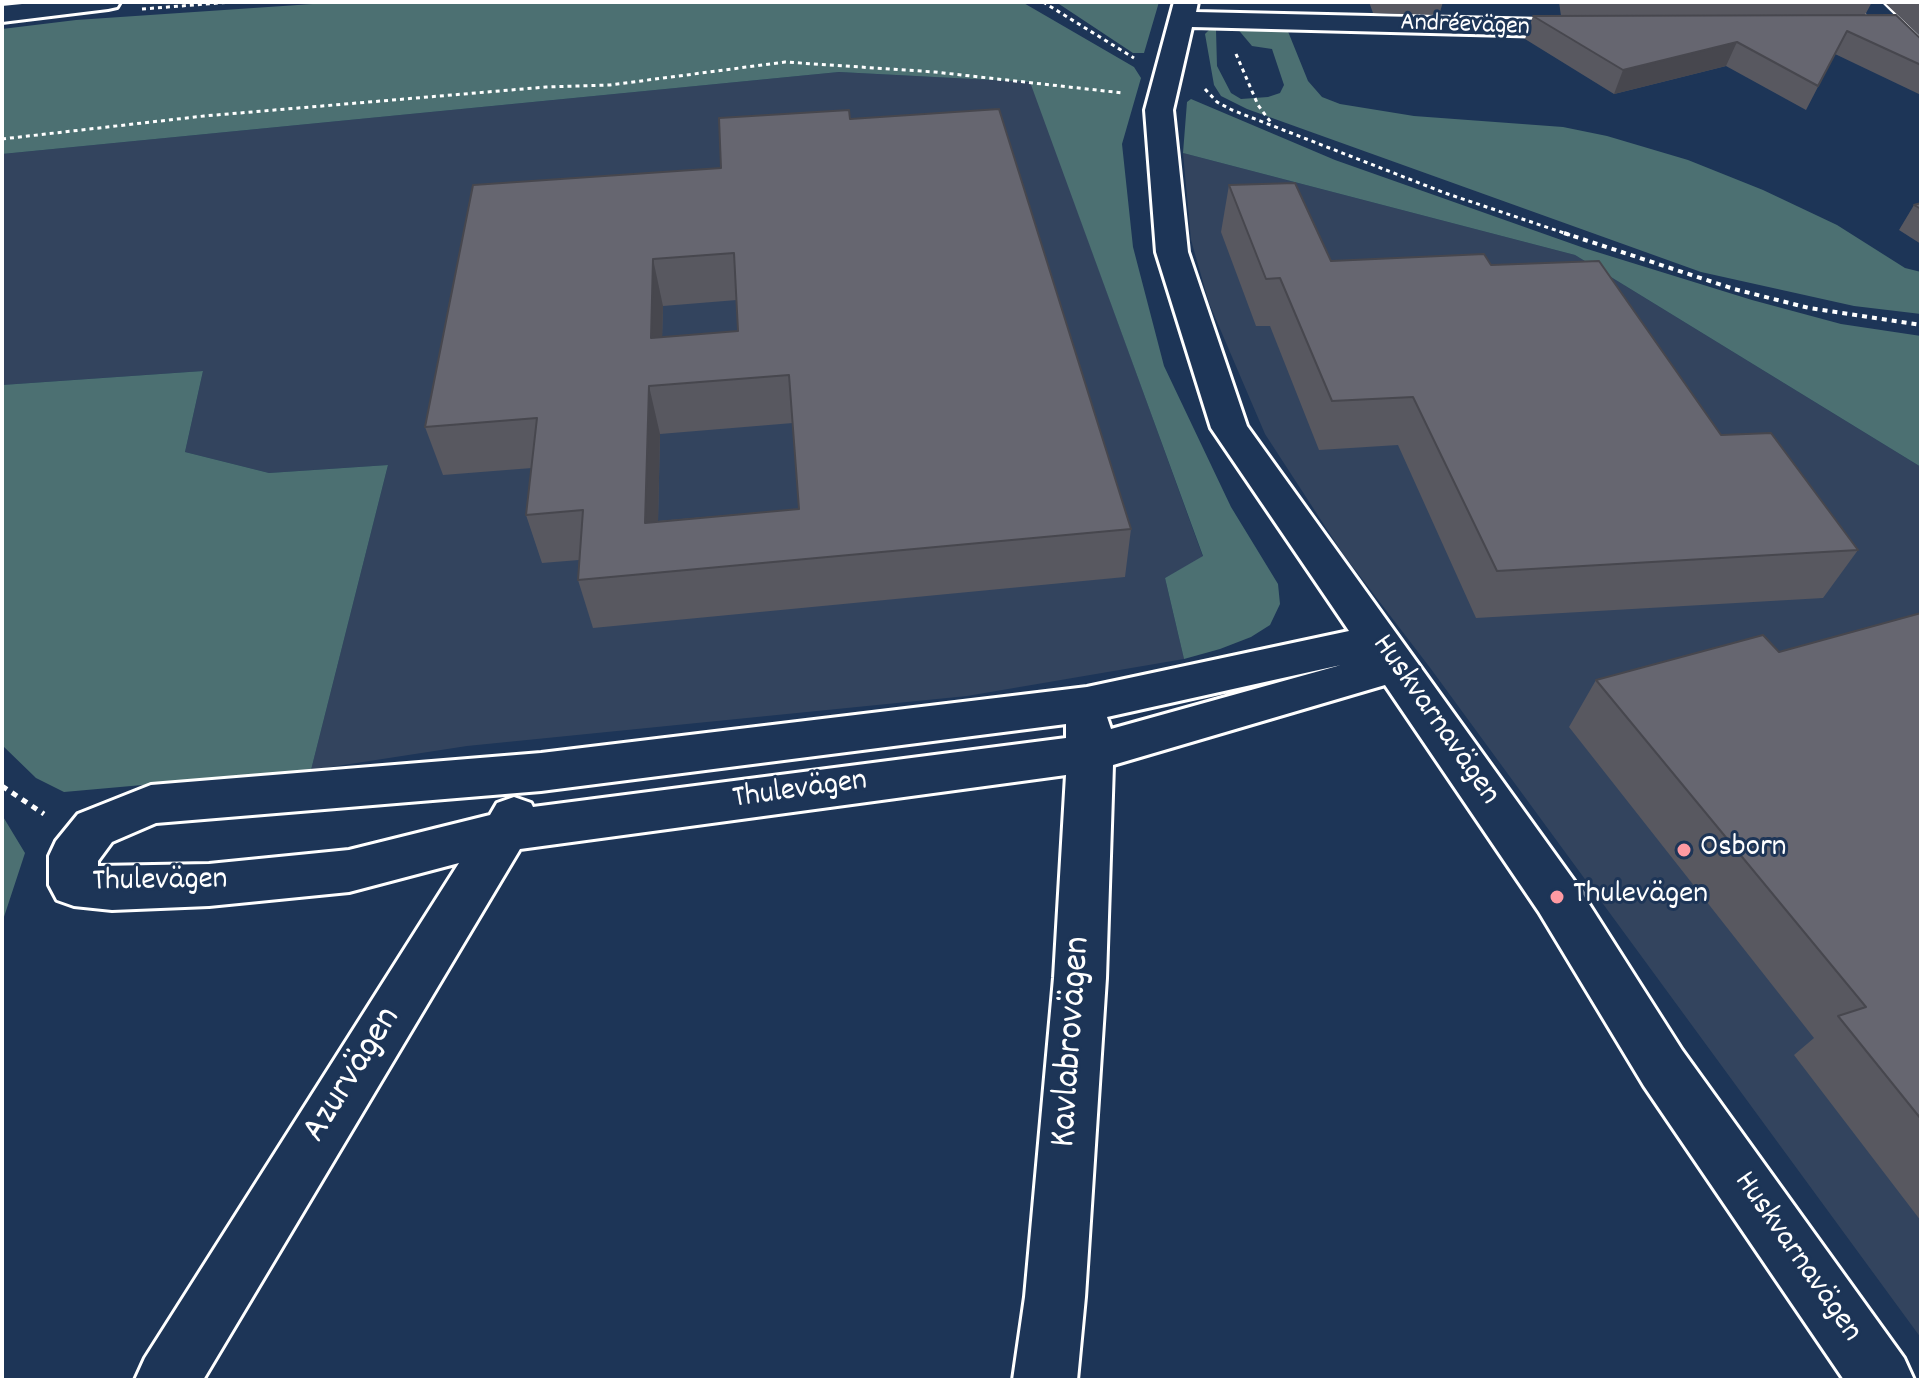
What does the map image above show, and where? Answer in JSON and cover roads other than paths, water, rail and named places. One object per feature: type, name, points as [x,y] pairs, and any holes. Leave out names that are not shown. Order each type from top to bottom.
[{"type":"street","points":[[2,14],[108,2]]},
{"type":"street","name":"Andréevägen","points":[[1197,14],[1614,29]]},
{"type":"street","name":"Huskvarnavägen","points":[[1197,14],[1166,81],[1159,110],[1172,252],[1229,428],[1557,897],[1663,1068],[1882,1380]]},
{"type":"street","points":[[1864,14],[1903,31],[1921,56]]},
{"type":"street","name":"Thulevägen","points":[[1088,728],[151,804],[95,828],[73,856],[74,885],[112,889],[209,885],[349,871],[506,831],[1088,728],[1387,653]]},
{"type":"street","name":"Kavlabrovägen","points":[[1045,1380],[1055,1297],[1080,978],[1088,728]]},
{"type":"street","name":"Azurvägen","points":[[167,1380],[541,772]]},
{"type":"place","name":"Osborn","points":[[1684,850]]},
{"type":"place","name":"Thulevägen","points":[[1557,897]]}]
